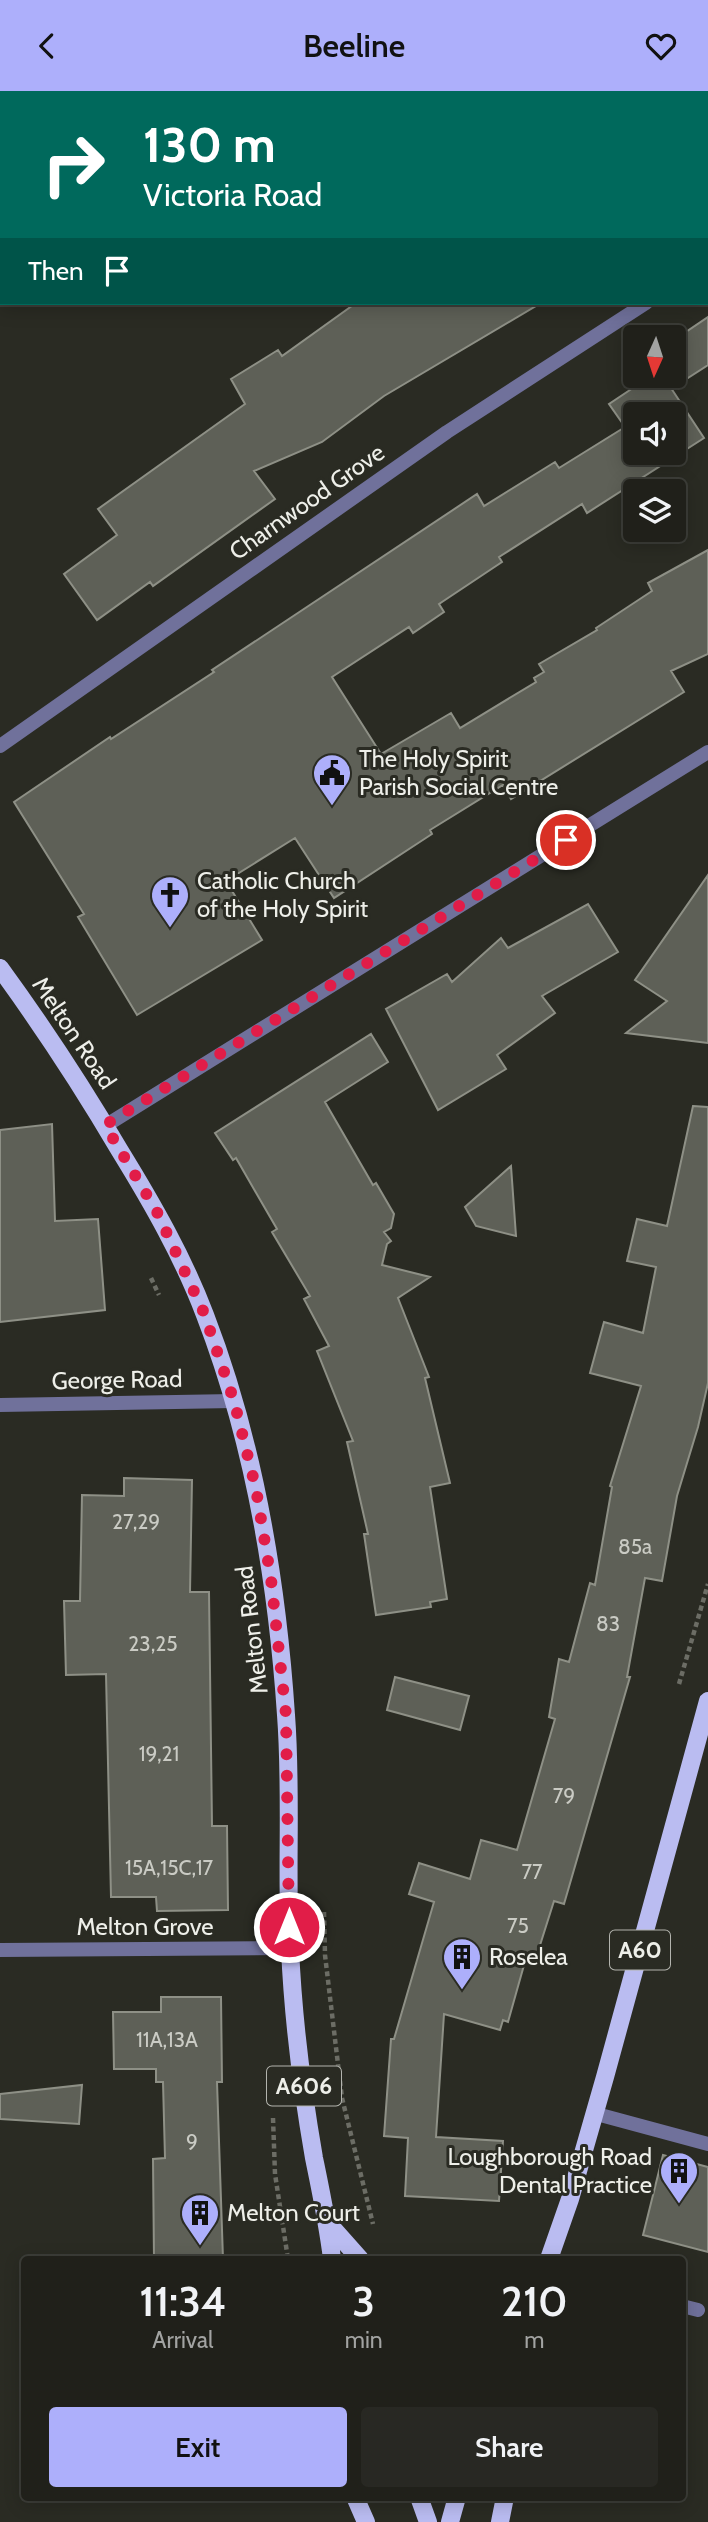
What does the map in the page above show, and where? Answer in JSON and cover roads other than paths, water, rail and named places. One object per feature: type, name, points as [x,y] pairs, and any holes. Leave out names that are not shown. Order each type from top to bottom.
[{"type":"main road","name":"Melton Road","points":[[0,968],[33,1013],[105,1125],[163,1225],[204,1313],[234,1401],[261,1515],[271,1579],[286,1715],[290,1948],[300,2064],[332,2256]]},
{"type":"main road","name":"A60","points":[[550,2256],[570,2199],[605,2077],[708,1701]]},
{"type":"main road","name":"A60","points":[[560,2256],[570,2199]]},
{"type":"main road","name":"Melton Road","points":[[328,2223],[340,2256]]},
{"type":"main road","points":[[328,2223],[357,2256]]},
{"type":"main road","points":[[356,2501],[356,2522]]},
{"type":"main road","points":[[357,2501],[366,2522]]},
{"type":"main road","points":[[420,2501],[428,2522]]},
{"type":"main road","points":[[450,2522],[456,2501]]},
{"type":"main road","points":[[500,2522],[504,2501]]},
{"type":"street","name":"Charnwood Grove","points":[[0,746],[447,432],[643,305]]},
{"type":"street","points":[[105,1125],[708,752]]},
{"type":"street","name":"George Road","points":[[0,1405],[234,1401]]},
{"type":"street","name":"Melton Grove","points":[[0,1950],[290,1948]]},
{"type":"street","points":[[593,2113],[708,2144]]},
{"type":"street","points":[[686,2307],[698,2310]]},
{"type":"place","name":"The Holy Spirit Parish Social Centre","points":[[332,807]]},
{"type":"place","name":"Catholic Church of the Holy Spirit","points":[[170,929]]},
{"type":"place","name":"Roselea","points":[[462,1991]]},
{"type":"place","name":"Loughborough Road Dental Practice","points":[[679,2205]]},
{"type":"place","name":"Melton Court","points":[[200,2247]]}]
